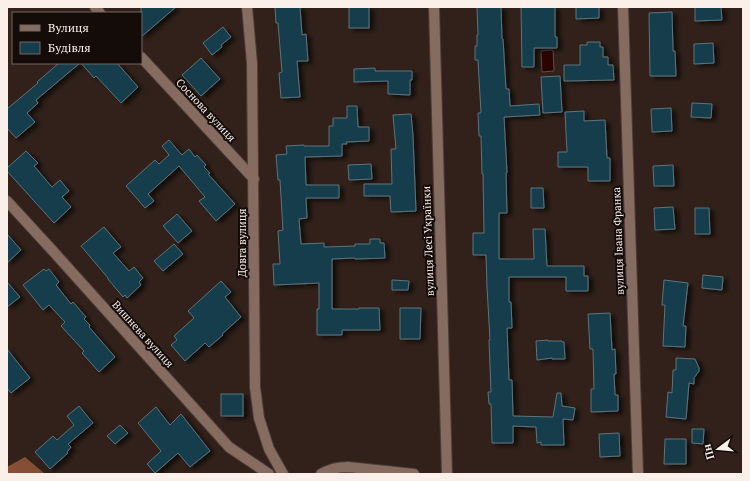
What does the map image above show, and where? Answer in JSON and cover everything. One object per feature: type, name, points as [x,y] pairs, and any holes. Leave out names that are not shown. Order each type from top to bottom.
[{"type":"street","name":"Довга вулиця","points":[[246,7],[252,63],[255,387],[259,418],[269,449],[282,474]]},
{"type":"street","name":"вулиця Лесі Українки","points":[[434,7],[447,474]]},
{"type":"street","name":"вулиця Івана Франка","points":[[623,7],[638,474]]},
{"type":"street","name":"Соснова вулиця","points":[[142,58],[254,179]]},
{"type":"street","name":"Вишнева вулиця","points":[[7,202],[229,447],[269,474]]},
{"type":"street","points":[[321,474],[338,467],[414,474]]},
{"type":"shaded area","points":[[553,50],[554,71],[542,72],[541,51]]},
{"type":"shaded area","points":[[25,457],[45,474],[7,474],[7,467]]},
{"type":"building","points":[[141,7],[176,7],[142,36]]},
{"type":"building","points":[[275,7],[300,7],[302,35],[306,34],[308,61],[297,61],[300,97],[281,98],[279,73],[282,72],[278,23],[276,23]]},
{"type":"building","points":[[349,7],[369,7],[369,28],[349,28]]},
{"type":"building","points":[[477,7],[501,7],[506,89],[509,89],[510,106],[539,104],[540,115],[504,117],[507,173],[507,213],[499,213],[499,259],[534,259],[533,229],[545,229],[547,266],[584,266],[584,276],[588,276],[588,291],[566,291],[566,277],[509,277],[509,302],[511,302],[512,328],[507,328],[509,380],[512,380],[513,416],[553,417],[557,393],[561,393],[562,406],[575,408],[573,420],[563,419],[564,445],[541,445],[541,442],[537,443],[536,427],[513,426],[513,443],[492,443],[491,404],[489,404],[488,392],[491,392],[486,255],[473,255],[473,233],[484,233],[483,174],[478,113],[481,113],[478,60],[475,60],[475,46],[477,46],[478,35]]},
{"type":"building","points":[[521,7],[555,7],[555,37],[557,37],[557,48],[534,48],[534,67],[522,67]]},
{"type":"building","points":[[576,7],[599,7],[599,18],[576,19]]},
{"type":"building","points":[[695,7],[721,7],[722,20],[695,21]]},
{"type":"building","points":[[672,12],[673,51],[675,51],[676,76],[650,76],[649,13]]},
{"type":"building","points":[[223,27],[231,37],[212,55],[203,43]]},
{"type":"building","points":[[587,42],[600,42],[600,47],[603,47],[603,57],[608,57],[608,65],[613,65],[614,80],[564,81],[564,65],[580,65],[580,45],[587,45]]},
{"type":"building","points":[[713,43],[714,63],[694,64],[694,44]]},
{"type":"building","points":[[201,58],[220,79],[201,96],[182,75]]},
{"type":"building","points":[[58,64],[79,64],[36,100],[38,103],[27,113],[35,122],[16,138],[7,128],[7,109],[38,83],[37,82]]},
{"type":"building","points":[[82,64],[118,64],[138,87],[121,103],[96,76],[94,78]]},
{"type":"building","points":[[375,68],[375,71],[412,71],[412,80],[410,80],[410,95],[388,94],[388,81],[354,82],[354,69]]},
{"type":"building","points":[[560,76],[562,112],[543,113],[541,77]]},
{"type":"building","points":[[692,103],[712,104],[711,118],[691,117]]},
{"type":"building","points":[[347,106],[357,106],[358,127],[369,127],[369,141],[346,142],[347,144],[342,144],[342,156],[305,157],[306,185],[339,185],[339,198],[306,198],[307,218],[299,219],[301,244],[324,243],[324,247],[355,246],[355,244],[370,244],[370,239],[380,239],[380,243],[384,243],[385,258],[332,259],[332,309],[379,308],[380,330],[342,330],[342,335],[317,335],[319,283],[274,285],[273,264],[280,264],[278,231],[283,230],[280,180],[278,180],[276,155],[287,154],[286,146],[329,146],[329,126],[333,126],[333,118],[347,118]]},
{"type":"building","points":[[671,108],[672,131],[652,132],[651,109]]},
{"type":"building","points":[[584,111],[584,121],[605,120],[607,158],[610,158],[610,181],[588,181],[588,167],[558,167],[558,152],[567,152],[565,112]]},
{"type":"building","points":[[411,114],[416,211],[391,212],[390,196],[364,196],[364,184],[392,184],[391,149],[396,149],[393,115]]},
{"type":"building","points":[[169,140],[182,155],[189,149],[195,157],[197,155],[206,165],[204,167],[210,173],[208,174],[235,204],[216,221],[199,201],[205,197],[179,166],[148,194],[154,201],[145,208],[126,186],[155,160],[159,164],[169,155],[162,146]]},
{"type":"building","points":[[26,151],[38,163],[34,166],[52,187],[60,180],[69,191],[62,197],[71,207],[54,223],[7,171],[7,168]]},
{"type":"building","points":[[371,164],[372,179],[349,180],[348,165]]},
{"type":"building","points":[[673,165],[674,186],[654,186],[653,166]]},
{"type":"building","points":[[531,188],[543,188],[544,208],[531,208]]},
{"type":"building","points":[[673,207],[675,229],[655,230],[654,208]]},
{"type":"building","points":[[695,208],[709,208],[710,234],[695,234]]},
{"type":"building","points":[[177,214],[192,231],[178,243],[163,226]]},
{"type":"building","points":[[104,227],[121,247],[113,253],[129,271],[134,267],[143,278],[139,282],[141,285],[127,298],[125,295],[123,297],[81,246]]},
{"type":"building","points":[[7,234],[21,250],[7,263]]},
{"type":"building","points":[[174,244],[183,254],[163,271],[154,261]]},
{"type":"building","points":[[44,269],[46,271],[49,269],[59,282],[56,285],[71,304],[73,302],[86,317],[84,319],[90,325],[89,327],[115,357],[99,372],[82,353],[84,351],[61,326],[65,322],[49,305],[43,310],[23,285]]},
{"type":"building","points":[[703,275],[723,277],[722,290],[702,288]]},
{"type":"building","points":[[392,280],[409,281],[408,290],[392,290]]},
{"type":"building","points":[[664,280],[688,283],[683,326],[686,326],[685,347],[663,346],[665,305],[662,305]]},
{"type":"building","points":[[221,281],[231,292],[225,297],[241,317],[209,347],[205,343],[185,361],[171,345],[177,340],[174,336],[194,318],[188,311]]},
{"type":"building","points":[[7,282],[20,297],[7,307]]},
{"type":"building","points":[[400,308],[421,308],[420,339],[400,339]]},
{"type":"building","points":[[610,313],[612,350],[615,349],[615,395],[618,395],[618,411],[591,412],[591,389],[594,389],[593,349],[590,349],[588,314]]},
{"type":"building","points":[[548,340],[564,342],[565,359],[552,358],[537,360],[536,341]]},
{"type":"building","points":[[7,349],[30,378],[11,393],[7,388]]},
{"type":"building","points":[[676,358],[695,359],[699,368],[699,371],[694,378],[694,384],[689,383],[686,419],[666,417],[668,392],[672,393],[673,370],[676,370]]},
{"type":"building","points":[[221,394],[243,394],[243,416],[221,416]]},
{"type":"building","points":[[79,406],[93,423],[68,444],[71,447],[67,452],[68,453],[50,469],[35,452],[53,436],[57,440],[74,425],[67,416]]},
{"type":"building","points":[[156,407],[170,425],[181,414],[210,451],[190,467],[178,453],[155,473],[147,464],[161,451],[138,423]]},
{"type":"building","points":[[120,425],[128,433],[115,444],[107,436]]},
{"type":"building","points":[[692,429],[704,429],[703,444],[692,443]]},
{"type":"building","points":[[619,433],[620,456],[600,457],[599,434]]},
{"type":"building","points":[[665,439],[686,439],[686,464],[664,464]]}]
